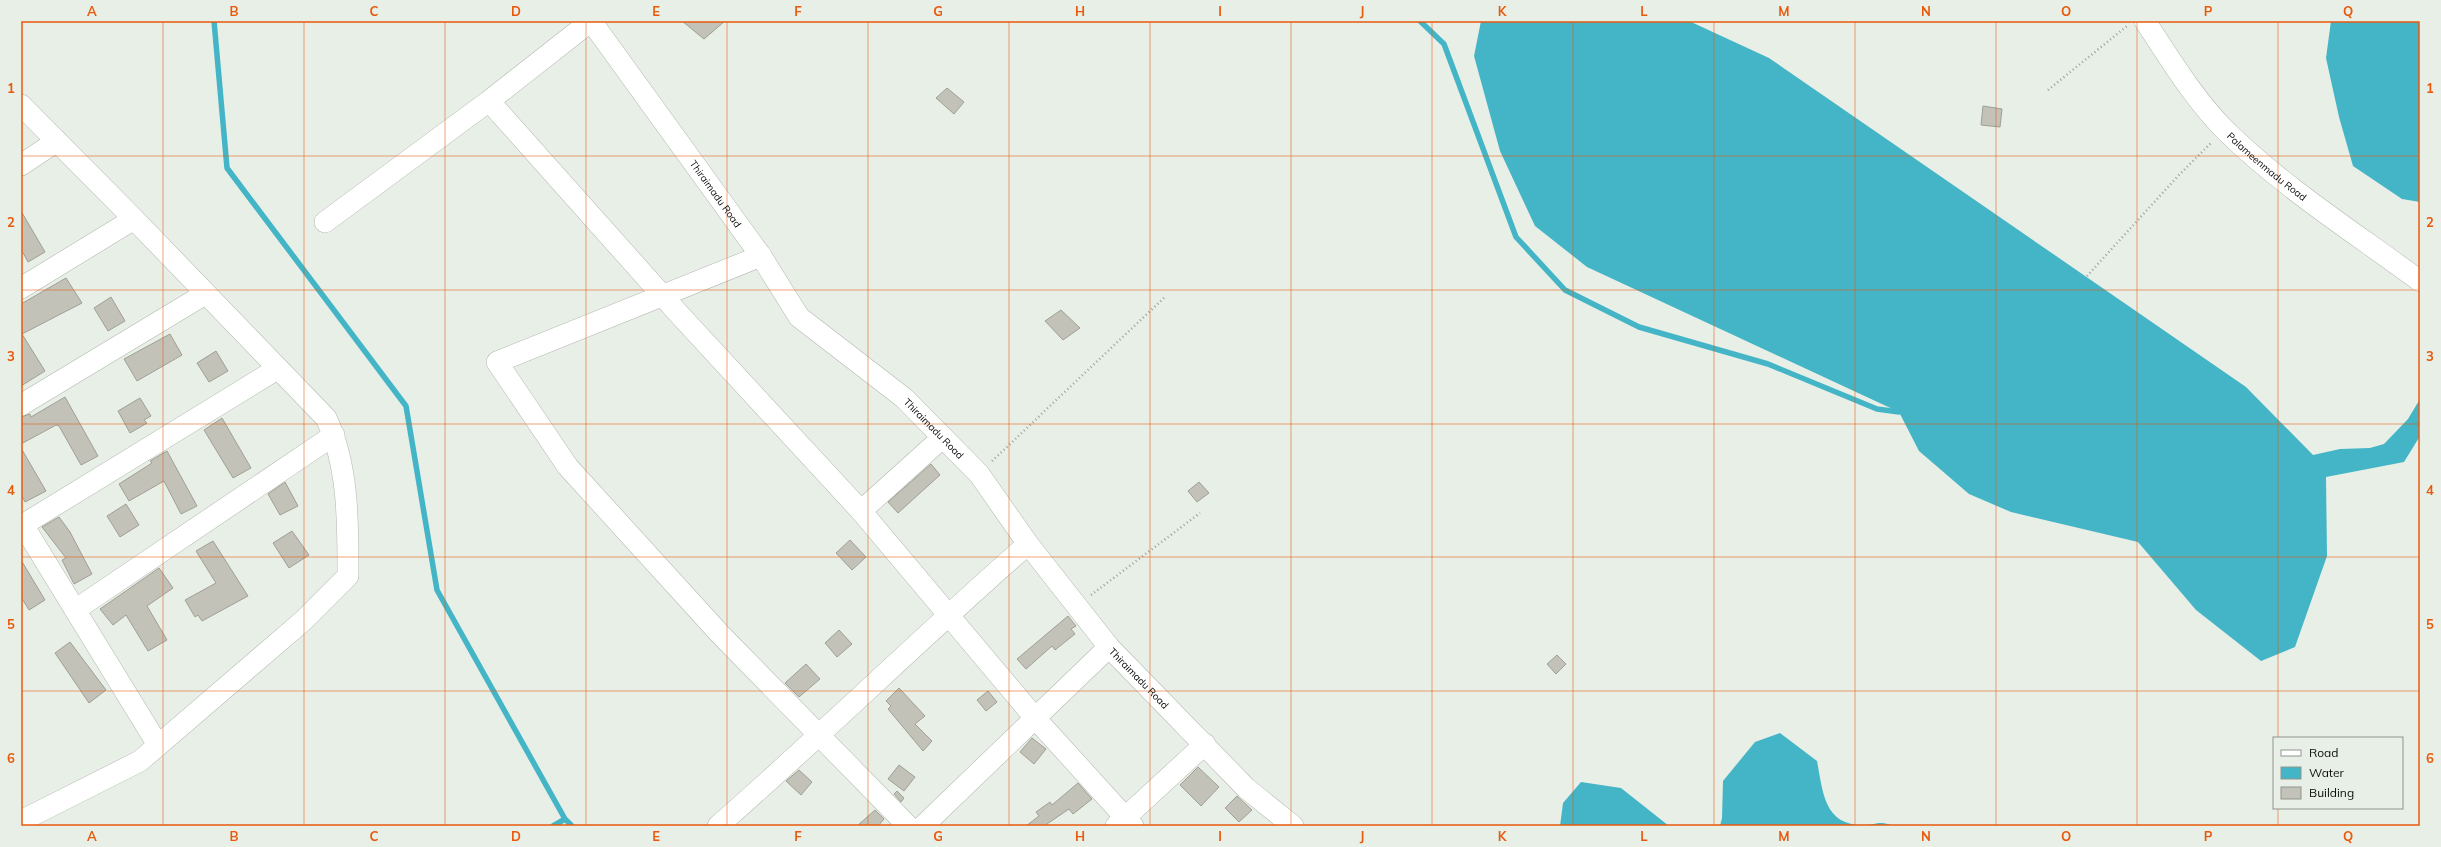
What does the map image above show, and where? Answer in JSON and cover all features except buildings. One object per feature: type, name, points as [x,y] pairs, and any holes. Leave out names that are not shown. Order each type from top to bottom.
[{"type":"street","points":[[326,222],[489,101],[591,21]]},
{"type":"street","name":"Thiraimadu Road","points":[[591,21],[761,256],[799,317],[904,398],[979,474],[1028,544],[1078,605],[1109,647],[1205,744],[1246,788],[1293,826]]},
{"type":"street","name":"Palameenmadu Road","points":[[2145,21],[2176,69],[2225,130],[2268,169],[2420,281]]},
{"type":"street","points":[[489,101],[662,296],[861,511],[1125,823],[1205,744]]},
{"type":"street","points":[[21,106],[134,219],[326,418],[334,435],[348,508],[348,576],[304,620],[140,761],[21,822]]},
{"type":"street","points":[[21,165],[57,142]]},
{"type":"street","points":[[21,288],[134,219]]},
{"type":"street","points":[[761,256],[497,362],[568,467],[720,634],[908,826]]},
{"type":"street","points":[[21,405],[205,294]]},
{"type":"street","points":[[158,745],[22,525],[277,368]]},
{"type":"street","points":[[75,610],[334,435]]},
{"type":"street","points":[[861,511],[942,438]]},
{"type":"street","points":[[721,825],[820,736],[948,615],[1028,544]]},
{"type":"street","points":[[923,826],[1109,647]]},
{"type":"path","points":[[2048,90],[2133,21]]},
{"type":"path","points":[[2087,276],[2178,176],[2225,130]]},
{"type":"path","points":[[979,474],[1165,297]]},
{"type":"path","points":[[1078,605],[1200,514]]},
{"type":"water","points":[[1481,21],[1689,21],[1769,58],[2246,387],[2313,455],[2340,449],[2370,448],[2384,444],[2408,419],[2420,399],[2420,436],[2404,462],[2326,477],[2327,556],[2295,647],[2261,661],[2196,610],[2138,542],[2011,512],[1969,494],[1919,451],[1899,412],[1587,267],[1535,226],[1500,151],[1474,56]]},
{"type":"water","points":[[2331,21],[2420,21],[2420,202],[2402,199],[2353,166],[2339,117],[2326,58]]},
{"type":"water","points":[[1780,733],[1817,761],[1821,784],[1828,805],[1833,813],[1841,820],[1851,824],[1869,825],[1881,823],[1894,826],[1720,826],[1722,818],[1723,781],[1755,742]]},
{"type":"water","points":[[1581,782],[1621,788],[1669,826],[1560,826],[1563,803]]},
{"type":"waterway","points":[[214,21],[227,168],[406,406],[437,590],[565,819],[553,826]]},
{"type":"waterway","points":[[1420,21],[1444,44],[1516,237],[1565,290],[1639,327],[1768,364],[1877,409],[1899,412]]},
{"type":"waterway","points":[[565,819],[572,826]]}]
